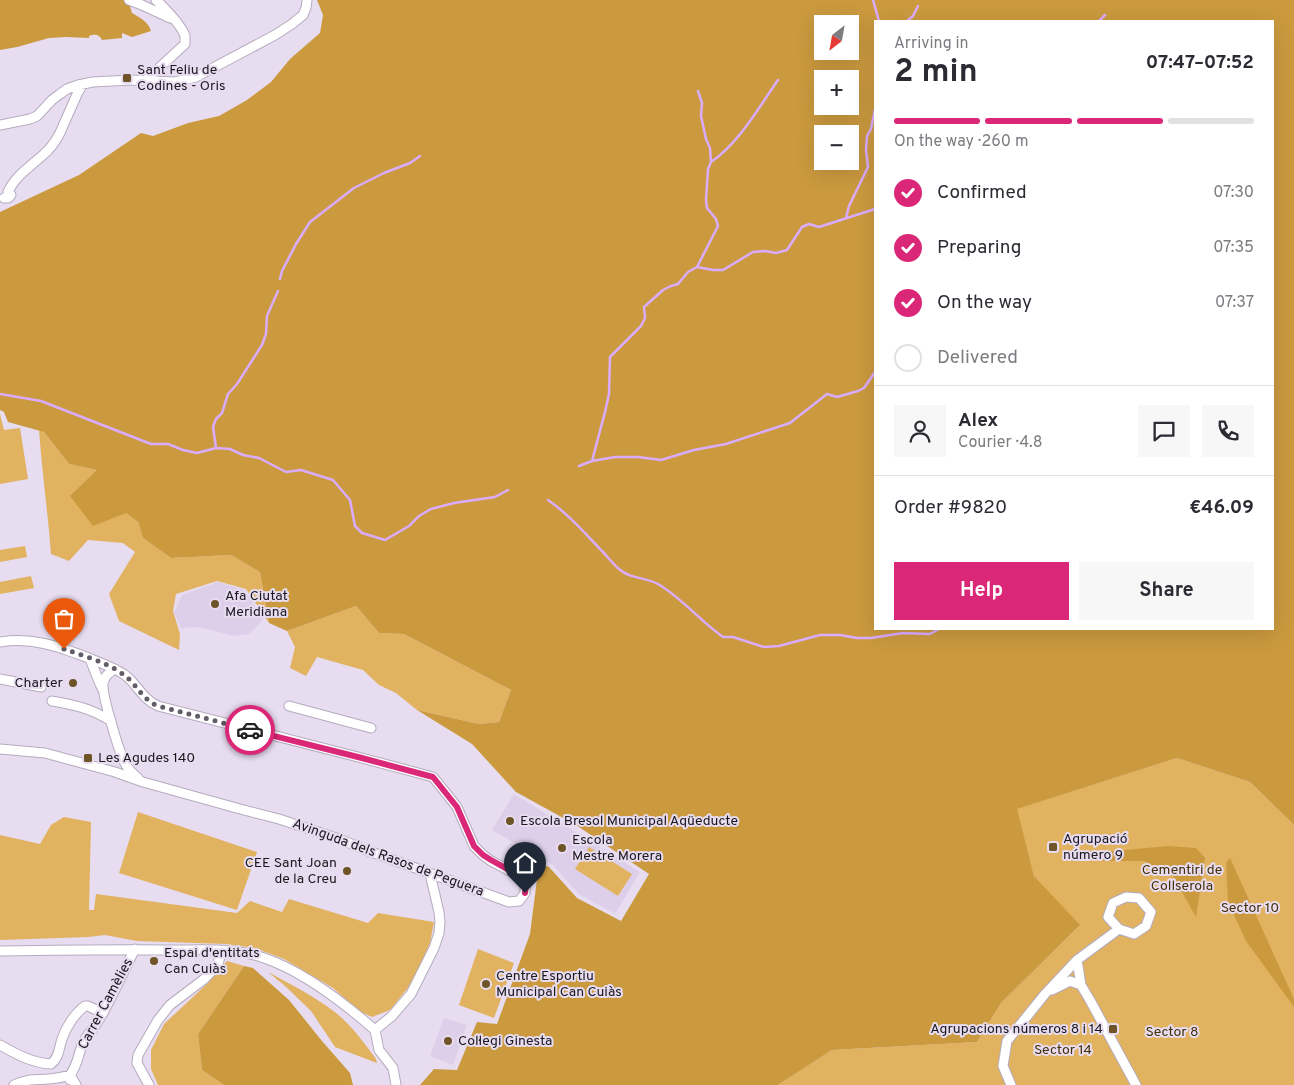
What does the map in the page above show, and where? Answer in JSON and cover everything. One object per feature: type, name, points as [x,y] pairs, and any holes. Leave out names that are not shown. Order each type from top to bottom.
[{"type":"street","points":[[129,0],[142,4],[175,20]]},
{"type":"street","points":[[145,81],[185,44],[185,37],[175,20],[156,0]]},
{"type":"street","points":[[0,125],[24,121],[37,116],[52,100],[67,89],[83,84],[110,81],[175,82],[196,77],[292,24],[302,15],[306,8],[307,0]]},
{"type":"street","points":[[4,198],[8,198],[11,195],[8,192],[14,180],[55,142],[83,84]]},
{"type":"street","points":[[0,642],[30,640],[54,645],[90,658],[115,670]]},
{"type":"street","name":"Avinguda dels Rasos de Peguera","points":[[90,658],[103,690],[121,755],[130,772],[143,782]]},
{"type":"street","points":[[103,690],[105,677],[115,670]]},
{"type":"street","name":"Avinguda dels Rasos de Peguera","points":[[0,749],[45,753],[278,819],[342,840],[509,902],[518,901],[523,896],[526,885],[523,879],[483,855],[474,846],[457,807],[433,777],[158,706],[148,701],[127,677],[115,670]]},
{"type":"street","points":[[0,679],[40,687]]},
{"type":"street","points":[[52,701],[86,708],[111,721]]},
{"type":"street","points":[[289,706],[371,728]]},
{"type":"street","points":[[115,772],[119,767],[121,755]]},
{"type":"street","points":[[375,1030],[392,1016],[411,994],[434,948],[439,932],[440,912],[430,874]]},
{"type":"street","points":[[1126,896],[1139,898],[1152,912],[1146,926],[1134,934],[1119,929],[1108,917],[1113,903],[1126,896]]},
{"type":"street","points":[[1011,1085],[1002,1066],[1008,1041],[1045,994],[1077,960],[1119,929]]},
{"type":"street","points":[[0,951],[134,949],[222,951],[245,952],[265,958],[286,967],[318,986],[375,1030],[379,1050],[393,1068],[396,1085]]},
{"type":"street","name":"Carrer Camèlies","points":[[70,1075],[78,1061],[82,1044],[100,1020],[134,949]]},
{"type":"street","points":[[149,1085],[137,1063],[138,1055],[158,1020],[170,1005],[203,980],[218,965],[222,951]]},
{"type":"street","points":[[1077,960],[1081,985],[1136,1085]]},
{"type":"street","points":[[1045,994],[1070,981],[1081,985]]},
{"type":"street","points":[[0,1045],[28,1060],[42,1064],[51,1064],[56,1058],[65,1031],[82,1008],[88,1006],[103,1013]]},
{"type":"street","points":[[14,1085],[29,1080],[61,1078],[70,1075]]},
{"type":"street","points":[[70,1075],[71,1085]]},
{"type":"street","points":[[70,1075],[76,1085]]},
{"type":"shaded area","name":"Afa Ciutat Meridiana","points":[[218,582],[245,590],[263,619],[250,634],[233,636],[199,627],[181,628],[174,613],[182,595]]},
{"type":"shaded area","name":"Escola Mestre Morera","points":[[514,794],[640,872],[615,914],[579,894],[553,865],[492,830]]},
{"type":"shaded area","name":"Col·legi Ginesta","points":[[444,1018],[467,1025],[453,1065],[430,1056]]},
{"type":"green space","points":[[0,0],[130,0],[132,13],[146,22],[151,31],[132,37],[122,33],[122,38],[102,40],[95,35],[89,36],[89,38],[49,38],[0,50]]},
{"type":"green space","points":[[317,0],[1294,0],[1294,825],[1250,782],[1177,758],[1017,809],[1034,876],[1080,925],[1001,1003],[977,1042],[832,1050],[778,1085],[420,1085],[434,1069],[457,1070],[477,1022],[497,1024],[530,934],[539,864],[549,867],[577,898],[621,921],[649,874],[576,825],[516,792],[472,744],[417,710],[479,724],[499,722],[511,690],[404,634],[379,633],[356,606],[287,631],[269,623],[260,572],[231,555],[171,558],[143,538],[138,522],[126,513],[93,526],[70,496],[97,470],[69,464],[44,432],[8,422],[4,412],[0,410],[0,212],[79,175],[141,133],[153,136],[188,123],[219,116],[247,100],[271,82],[290,59],[320,33],[323,15]]},
{"type":"green space","points":[[0,414],[4,430],[20,428],[28,479],[0,484]]},
{"type":"green space","points":[[39,430],[44,432],[69,464],[97,470],[126,513],[138,522],[143,538],[171,558],[231,555],[260,572],[269,623],[246,589],[217,581],[176,594],[173,611],[180,634],[179,650],[119,621],[109,594],[135,552],[123,543],[88,540],[69,561],[51,554]]},
{"type":"green space","points":[[25,546],[27,557],[0,562],[0,550]]},
{"type":"green space","points":[[31,576],[34,588],[0,594],[0,582]]},
{"type":"green space","points":[[356,606],[379,633],[404,634],[511,690],[499,722],[479,724],[417,710],[396,693],[379,685],[363,670],[317,657],[306,676],[290,668],[295,647],[287,631]]},
{"type":"green space","name":"Cementiri de Collserola","points":[[1177,758],[1250,782],[1294,825],[1294,1085],[778,1085],[832,1050],[977,1042],[1001,1003],[1079,926],[1034,876],[1016,809]]},
{"type":"green space","points":[[138,812],[257,852],[237,910],[119,873]]},
{"type":"green space","points":[[64,817],[91,822],[89,910],[94,910],[96,894],[237,913],[250,901],[282,912],[289,899],[368,923],[378,913],[434,922],[430,943],[407,989],[390,1010],[372,1017],[359,1011],[333,988],[284,959],[255,948],[226,944],[137,941],[105,935],[0,940],[0,835],[40,844],[51,825]]},
{"type":"green space","points":[[1169,846],[1196,848],[1205,858],[1196,917],[1173,876],[1144,861],[1102,861],[1091,853]]},
{"type":"green space","points":[[589,847],[632,874],[618,896],[575,869]]},
{"type":"green space","name":"Sector 10","points":[[1230,858],[1294,999],[1294,1007],[1246,941],[1228,902],[1226,863]]},
{"type":"green space","name":"Centre Esportiu Municipal Can Cuiàs","points":[[478,949],[514,963],[494,1018],[459,1005]]},
{"type":"green space","points":[[227,961],[244,966],[198,1034],[202,1070],[224,1085],[158,1085],[151,1069],[151,1050],[164,1024],[208,983]]},
{"type":"green space","points":[[244,966],[253,968],[289,1000],[350,1073],[353,1085],[224,1085],[202,1070],[198,1034]]},
{"type":"green space","points":[[268,972],[330,1008],[359,1036],[377,1063],[335,1047],[311,1011]]},
{"type":"waterway","points":[[873,0],[879,20]]},
{"type":"waterway","points":[[908,20],[913,16],[918,6]]},
{"type":"waterway","points":[[1100,20],[1105,15]]},
{"type":"waterway","points":[[711,162],[731,145],[756,113],[778,80]]},
{"type":"waterway","points":[[697,267],[718,226],[716,219],[707,208],[708,169],[711,162],[710,148],[701,116],[702,103],[698,91]]},
{"type":"waterway","points":[[846,218],[849,206],[868,167],[867,136],[871,129],[874,114]]},
{"type":"waterway","points":[[280,279],[282,271],[296,244],[310,222],[354,188],[410,163],[420,156]]},
{"type":"waterway","points":[[592,461],[609,394],[610,357],[641,326],[645,318],[644,307],[663,290],[678,284],[688,272],[697,267],[723,270],[753,252],[765,251],[776,253],[787,250],[802,227],[809,224],[819,227],[874,209]]},
{"type":"waterway","points":[[216,448],[213,427],[216,419],[222,413],[228,394],[237,384],[262,345],[266,334],[267,316],[278,291]]},
{"type":"waterway","points":[[579,466],[592,461],[615,457],[661,460],[694,450],[726,444],[790,423],[827,394],[837,397],[858,391],[864,388],[874,373]]},
{"type":"waterway","points":[[0,394],[41,401],[151,444],[168,444],[197,453],[216,448],[230,449],[243,455],[259,458],[286,472],[301,470],[333,480],[350,500],[355,526],[362,533],[385,540],[409,526],[419,516],[431,509],[454,503],[495,497],[508,490]]},
{"type":"waterway","points":[[548,500],[576,524],[619,569],[628,575],[658,584],[723,637],[733,637],[764,647],[779,646],[820,635],[871,638],[903,633],[930,634],[937,630]]},
{"type":"way so far","points":[[64,649],[98,661],[122,673],[153,704],[250,730]]},
{"type":"place","name":"Sant Feliu de Codines - Oris","points":[[127,78]]},
{"type":"place","name":"Afa Ciutat Meridiana","points":[[215,604]]},
{"type":"place","name":"Charter","points":[[73,683]]},
{"type":"place","name":"Les Agudes 140","points":[[88,758]]},
{"type":"place","name":"Escola Bresol Municipal Aqüeducte","points":[[510,821]]},
{"type":"place","name":"Agrupació número 9","points":[[1053,847]]},
{"type":"place","name":"Escola Mestre Morera","points":[[562,848]]},
{"type":"place","name":"CEE Sant Joan de la Creu","points":[[347,871]]},
{"type":"place","name":"Espai d'entitats Can Cuiàs","points":[[154,961]]},
{"type":"place","name":"Centre Esportiu Municipal Can Cuiàs","points":[[486,984]]},
{"type":"place","name":"Agrupacions números 8 i 14","points":[[1113,1029]]},
{"type":"place","name":"Col·legi Ginesta","points":[[448,1041]]},
{"type":"route","points":[[250,730],[433,777],[457,807],[474,846],[483,855],[523,879],[526,885],[525,893]]},
{"type":"park label","name":"Sector 8","points":[[1172,1032]]},
{"type":"park label","name":"Sector 14","points":[[1063,1050]]}]
